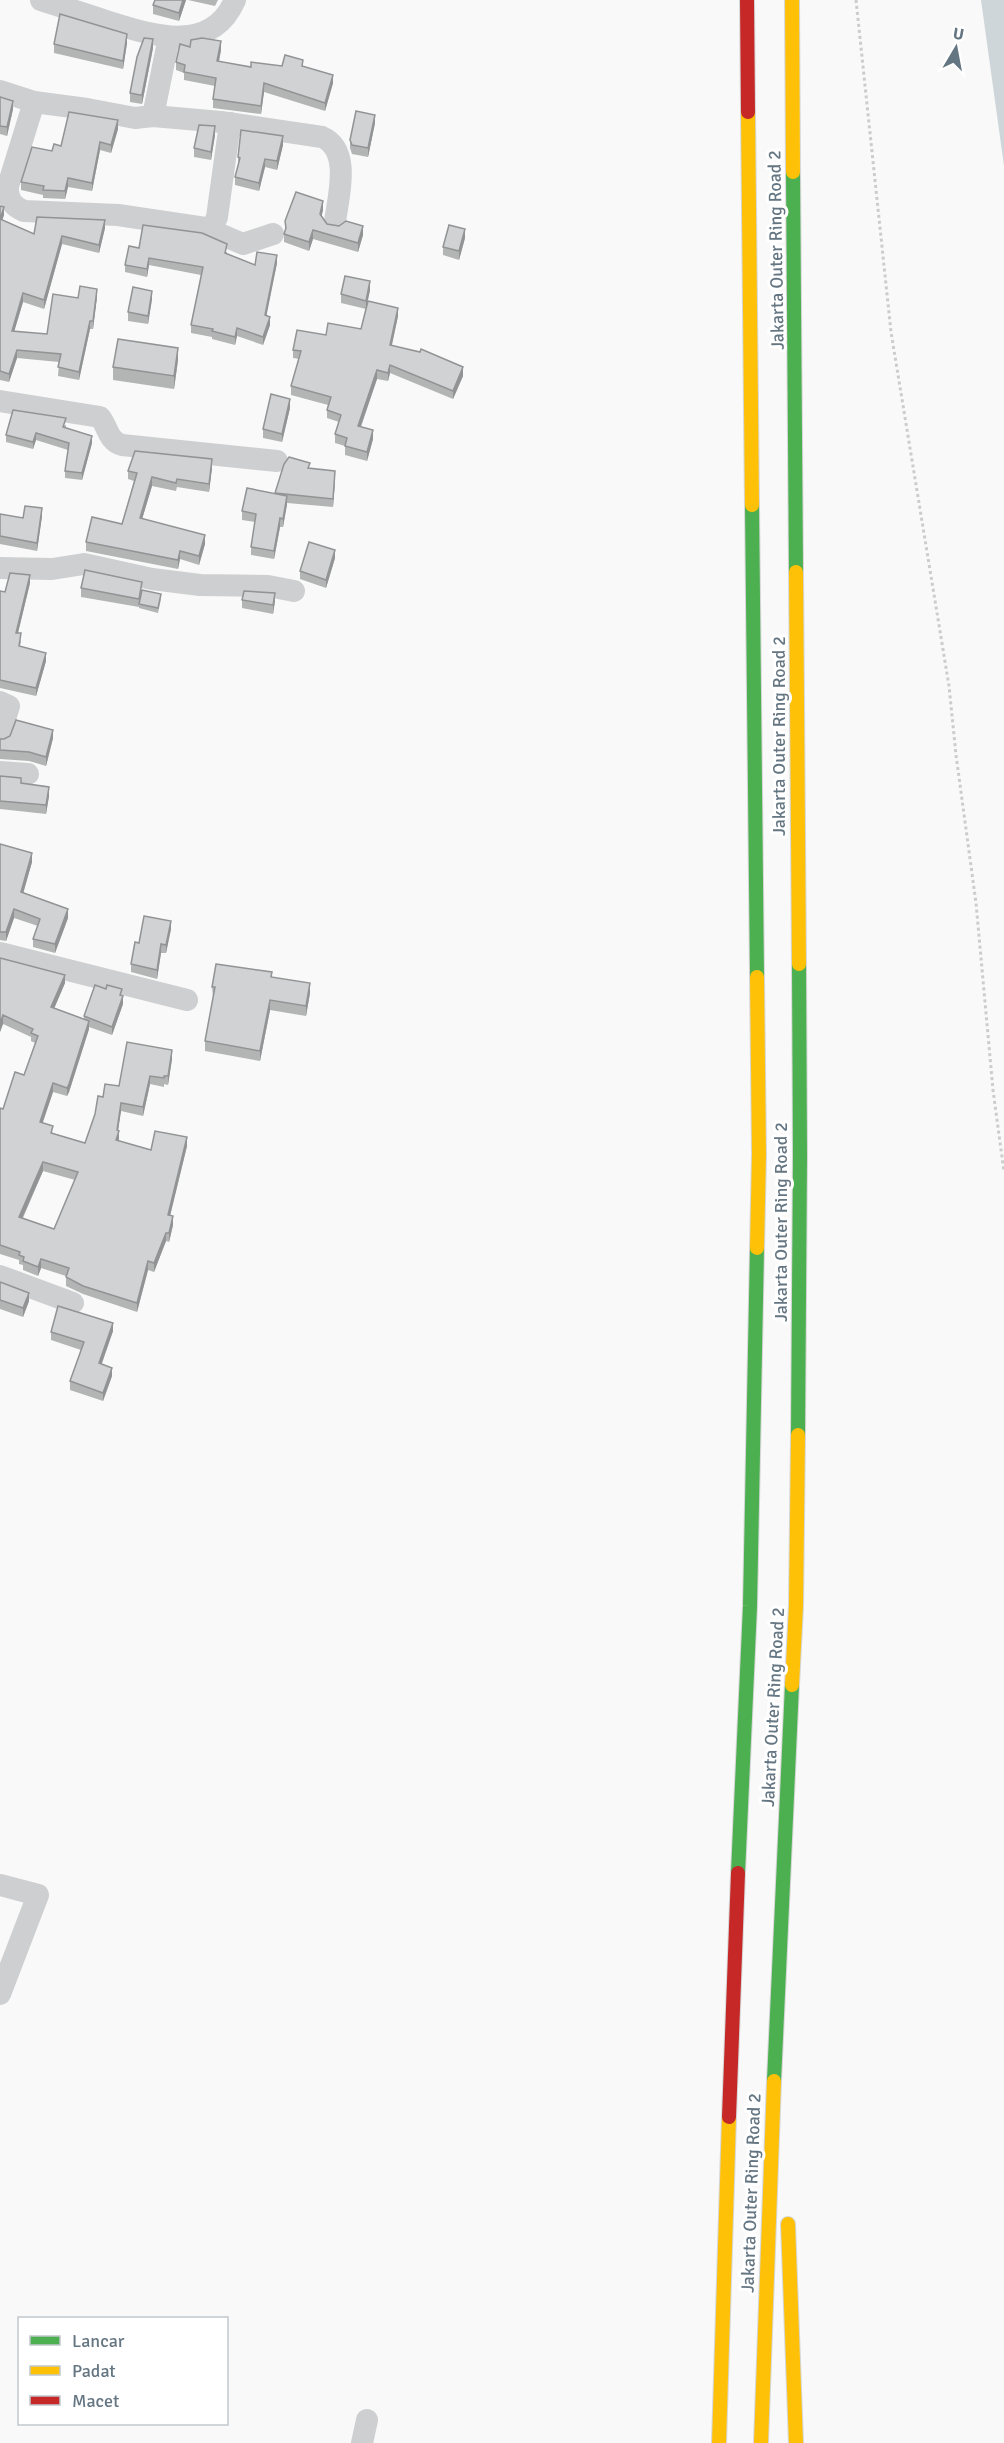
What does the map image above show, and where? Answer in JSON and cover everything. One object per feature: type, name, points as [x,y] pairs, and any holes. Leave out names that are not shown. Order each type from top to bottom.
[{"type":"highway","name":"Jakarta Outer Ring Road 2","points":[[719,2443],[732,2016],[750,1606],[759,1154],[747,0]]},
{"type":"highway","name":"Jakarta Outer Ring Road 2","points":[[761,2443],[778,1964],[796,1606],[800,1179],[792,0]]},
{"type":"highway","points":[[778,1964],[785,2156]]},
{"type":"highway","points":[[787,2216],[796,2443]]},
{"type":"street","points":[[41,0],[124,27],[169,37],[193,36],[207,31],[225,16],[235,0]]},
{"type":"street","points":[[153,116],[169,37]]},
{"type":"street","points":[[0,91],[34,102],[135,118],[153,116],[230,123],[294,131],[329,140],[338,153],[340,165],[335,222]]},
{"type":"street","points":[[34,102],[5,198],[17,208],[24,211],[118,214],[208,229],[243,244],[273,234]]},
{"type":"street","points":[[208,229],[215,226],[217,217],[230,123]]},
{"type":"street","points":[[0,401],[99,417],[105,423],[112,440],[122,445],[278,461]]},
{"type":"street","points":[[0,568],[52,569],[84,564],[152,579],[200,585],[268,586],[294,591]]},
{"type":"street","points":[[0,702],[9,706],[0,735]]},
{"type":"street","points":[[0,772],[28,774]]},
{"type":"street","points":[[0,952],[186,1000]]},
{"type":"street","points":[[0,1276],[73,1303]]},
{"type":"street","points":[[0,1885],[38,1895],[0,1994]]},
{"type":"street","points":[[362,2443],[367,2420]]},
{"type":"path","points":[[856,0],[891,332],[949,686],[976,903],[993,1090],[1004,1172]]},
{"type":"shaded area","points":[[981,0],[1004,0],[1004,166]]},
{"type":"building","points":[[155,0],[183,0],[179,13],[153,5]]},
{"type":"building","points":[[60,14],[127,34],[123,61],[54,44]]},
{"type":"building","points":[[144,38],[153,39],[142,95],[140,95],[130,93],[137,57]]},
{"type":"building","points":[[202,38],[221,41],[217,61],[251,67],[251,62],[282,66],[285,55],[303,60],[302,66],[333,75],[325,103],[264,83],[261,106],[213,99],[216,78],[184,72],[185,65],[176,62],[180,44],[190,47],[191,40]]},
{"type":"building","points":[[0,97],[13,101],[7,127],[0,126]]},
{"type":"building","points":[[356,111],[375,115],[368,148],[352,145],[350,140]]},
{"type":"building","points":[[69,112],[118,120],[111,145],[100,142],[92,183],[68,178],[65,191],[43,190],[44,186],[21,182],[32,147],[52,151],[54,144],[61,146]]},
{"type":"building","points":[[199,125],[215,126],[211,152],[194,148]]},
{"type":"building","points":[[241,130],[283,136],[277,161],[265,159],[259,183],[235,177],[240,158],[238,157]]},
{"type":"building","points":[[296,192],[323,201],[320,214],[327,224],[339,226],[346,221],[363,226],[358,243],[313,230],[309,242],[284,234],[285,221]]},
{"type":"building","points":[[0,206],[4,207],[0,219]]},
{"type":"building","points":[[37,217],[105,220],[99,245],[62,236],[44,300],[23,293],[12,331],[47,334],[53,294],[78,298],[80,286],[97,289],[93,321],[90,321],[79,372],[58,367],[61,354],[17,350],[9,374],[0,371],[0,219],[34,234]]},
{"type":"building","points":[[143,225],[202,233],[227,244],[225,253],[255,265],[257,252],[277,255],[265,315],[270,317],[263,337],[237,328],[235,337],[212,331],[213,329],[191,325],[203,267],[149,258],[147,269],[125,265],[129,246],[139,248]]},
{"type":"building","points":[[449,225],[465,229],[459,251],[443,247]]},
{"type":"building","points":[[345,276],[370,281],[366,301],[341,294]]},
{"type":"building","points":[[133,287],[152,291],[148,316],[128,312]]},
{"type":"building","points":[[368,301],[398,308],[390,345],[420,352],[421,349],[463,367],[453,391],[390,365],[388,373],[377,370],[358,426],[373,430],[367,452],[345,446],[347,438],[335,434],[341,415],[327,410],[331,397],[291,386],[301,351],[293,350],[297,330],[326,335],[328,323],[361,329]]},
{"type":"building","points":[[118,339],[178,348],[174,376],[113,367]]},
{"type":"building","points":[[271,394],[290,399],[282,434],[263,429]]},
{"type":"building","points":[[13,410],[66,418],[63,427],[92,436],[82,473],[65,471],[69,443],[36,433],[33,442],[6,435]]},
{"type":"building","points":[[135,451],[212,459],[209,484],[177,479],[176,483],[152,477],[140,518],[205,535],[199,556],[180,551],[178,560],[86,542],[92,517],[122,524],[137,473],[128,471]]},
{"type":"building","points":[[289,457],[310,463],[308,468],[335,471],[333,499],[275,493],[284,464]]},
{"type":"building","points":[[247,488],[287,496],[274,551],[251,547],[256,514],[242,511]]},
{"type":"building","points":[[25,506],[42,508],[37,543],[0,536],[0,514],[23,518]]},
{"type":"building","points":[[309,542],[335,550],[326,580],[300,571]]},
{"type":"building","points":[[85,570],[142,582],[139,599],[81,588]]},
{"type":"building","points":[[10,573],[30,575],[16,633],[21,633],[19,646],[46,653],[36,688],[0,680],[0,591],[5,592]]},
{"type":"building","points":[[142,590],[161,594],[158,608],[139,604]]},
{"type":"building","points":[[244,591],[275,593],[273,605],[242,600]]},
{"type":"building","points":[[16,720],[53,730],[46,757],[29,752],[0,750],[0,739],[10,736]]},
{"type":"building","points":[[0,776],[21,778],[21,783],[49,787],[46,805],[0,801]]},
{"type":"building","points":[[0,844],[32,853],[21,892],[68,909],[55,944],[33,939],[40,919],[14,909],[6,932],[0,932]]},
{"type":"building","points":[[144,916],[171,921],[166,945],[161,944],[157,970],[131,964],[135,942],[139,943]]},
{"type":"building","points":[[0,958],[65,975],[51,1007],[89,1021],[69,1084],[67,1088],[53,1083],[40,1122],[53,1126],[51,1133],[85,1143],[95,1114],[98,1096],[103,1097],[105,1084],[119,1086],[127,1042],[172,1050],[168,1076],[164,1078],[150,1076],[143,1107],[121,1103],[117,1130],[119,1131],[116,1140],[151,1150],[155,1131],[187,1137],[168,1215],[173,1216],[169,1233],[166,1233],[154,1263],[148,1261],[137,1303],[83,1286],[66,1277],[69,1268],[41,1259],[38,1267],[23,1261],[24,1257],[19,1255],[20,1252],[0,1245],[0,1108],[3,1109],[15,1072],[24,1075],[38,1036],[31,1033],[33,1029],[3,1015],[0,1023]],"holes":[[[43,1162],[78,1172],[54,1229],[19,1217]]]},
{"type":"building","points":[[216,964],[272,972],[271,977],[310,983],[306,1006],[270,1000],[260,1051],[205,1041],[215,987],[212,987]]},
{"type":"building","points":[[95,985],[106,989],[107,985],[122,989],[120,995],[123,996],[112,1027],[84,1016]]},
{"type":"building","points":[[0,1282],[29,1293],[23,1308],[0,1300]]},
{"type":"building","points":[[58,1306],[113,1323],[99,1363],[112,1368],[103,1393],[70,1381],[84,1342],[51,1332]]},
{"type":"traffic: fast","points":[[793,172],[796,572]]},
{"type":"traffic: fast","points":[[752,505],[757,977]]},
{"type":"traffic: fast","points":[[798,1435],[799,964]]},
{"type":"traffic: fast","points":[[738,1873],[750,1606],[757,1248]]},
{"type":"traffic: fast","points":[[774,2081],[792,1685]]},
{"type":"traffic: slow","points":[[792,0],[793,172]]},
{"type":"traffic: slow","points":[[748,112],[752,505]]},
{"type":"traffic: slow","points":[[796,572],[799,964]]},
{"type":"traffic: slow","points":[[757,977],[759,1154],[757,1248]]},
{"type":"traffic: slow","points":[[792,1685],[796,1606],[798,1435]]},
{"type":"traffic: slow","points":[[761,2443],[774,2081]]},
{"type":"traffic: slow","points":[[719,2443],[729,2117]]},
{"type":"traffic: slow","points":[[788,2224],[796,2443]]},
{"type":"traffic: jam","points":[[747,0],[748,112]]},
{"type":"traffic: jam","points":[[729,2117],[738,1873]]}]
